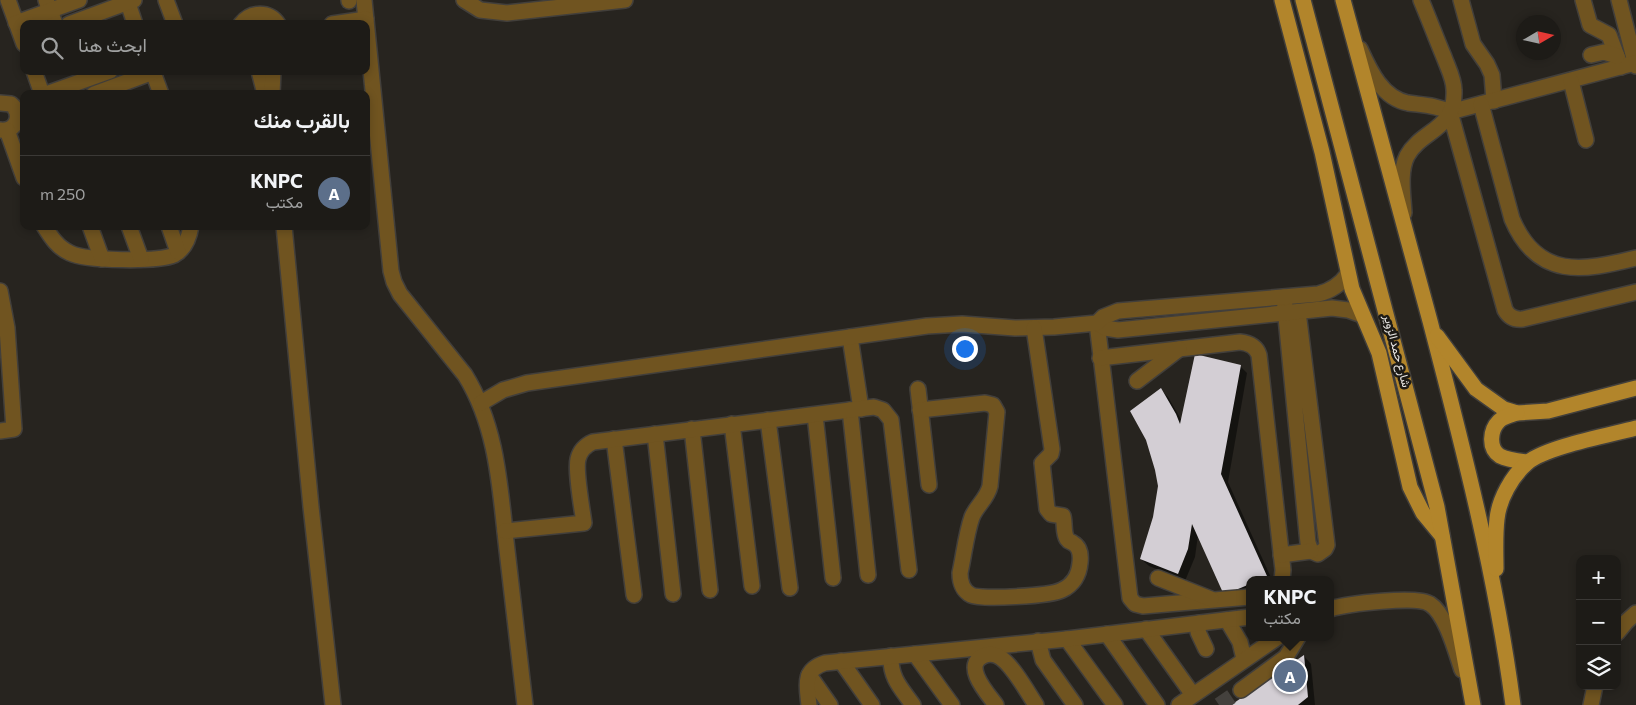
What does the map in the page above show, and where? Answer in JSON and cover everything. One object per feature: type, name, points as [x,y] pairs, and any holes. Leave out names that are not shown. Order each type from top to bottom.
[{"type":"main road","points":[[1282,0],[1322,152],[1348,274],[1362,315],[1379,353],[1410,487],[1423,513],[1443,536]]},
{"type":"main road","name":"شارع حمد الزوير","points":[[1303,0],[1424,451],[1443,536],[1473,705]]},
{"type":"main road","points":[[1343,0],[1466,464],[1483,536],[1513,705]]},
{"type":"main road","points":[[1431,327],[1476,389],[1504,409],[1517,413]]},
{"type":"main road","points":[[1527,462],[1500,456],[1494,450],[1491,441],[1493,431],[1498,422],[1504,417],[1517,413],[1548,411],[1636,388]]},
{"type":"main road","points":[[1494,598],[1497,518],[1508,488],[1527,462],[1541,454],[1636,428]]},
{"type":"street","points":[[8,0],[20,34]]},
{"type":"street","points":[[25,20],[79,0]]},
{"type":"street","points":[[86,0],[93,20],[129,1],[134,20]]},
{"type":"street","points":[[166,0],[174,20]]},
{"type":"street","points":[[354,0],[366,20]]},
{"type":"street","points":[[464,0],[480,10],[507,13],[625,0]]},
{"type":"street","points":[[1405,229],[1402,183],[1407,157],[1417,144],[1442,125],[1450,112],[1454,97],[1454,84],[1421,0]]},
{"type":"street","points":[[1461,0],[1473,44],[1492,75],[1488,103],[1512,219],[1516,229],[1529,246],[1545,260],[1565,267],[1599,267],[1636,258]]},
{"type":"street","points":[[1583,0],[1590,25],[1609,35],[1625,60]]},
{"type":"street","points":[[1619,0],[1624,19],[1625,60]]},
{"type":"street","points":[[245,20],[249,16],[256,14],[270,16],[274,20]]},
{"type":"street","points":[[1599,29],[1616,25],[1624,19]]},
{"type":"street","points":[[16,23],[20,22]]},
{"type":"street","points":[[1351,30],[1371,72],[1383,89],[1392,97],[1405,102],[1434,106],[1450,112],[1570,81],[1625,60]]},
{"type":"street","points":[[1590,50],[1605,44],[1625,60]]},
{"type":"street","points":[[370,64],[391,270],[394,282],[407,305],[448,352],[465,375],[481,403],[493,444],[525,705]]},
{"type":"street","points":[[35,75],[41,90]]},
{"type":"street","points":[[120,89],[148,75]]},
{"type":"street","points":[[155,75],[160,90]]},
{"type":"street","points":[[260,75],[264,90]]},
{"type":"street","points":[[272,90],[273,75]]},
{"type":"street","points":[[53,90],[74,77]]},
{"type":"street","points":[[1570,81],[1586,140]]},
{"type":"street","points":[[12,103],[18,112],[12,125],[20,160]]},
{"type":"street","points":[[1450,112],[1505,310],[1509,316],[1517,320],[1523,319],[1636,292]]},
{"type":"street","points":[[47,230],[56,244],[63,249],[79,257],[102,259],[162,258],[178,252],[186,243],[190,230]]},
{"type":"street","points":[[91,230],[102,259]]},
{"type":"street","points":[[131,230],[141,259]]},
{"type":"street","points":[[170,230],[178,252]]},
{"type":"street","points":[[284,230],[312,517],[333,705]]},
{"type":"street","points":[[1246,596],[1143,606],[1135,604],[1130,598],[1097,323],[1103,317],[1118,311],[1326,292],[1340,284],[1348,274]]},
{"type":"street","points":[[0,290],[14,429],[0,431]]},
{"type":"street","points":[[1281,555],[1311,551],[1308,543],[1292,313],[1284,297]]},
{"type":"street","points":[[481,403],[503,390],[527,383],[945,324],[1034,328],[1097,323],[1105,328],[1118,330],[1340,308],[1362,315]]},
{"type":"street","points":[[920,410],[985,403],[993,405],[997,412],[990,486],[987,496],[972,518],[960,573],[963,588],[972,596],[984,598],[1048,594],[1066,588],[1072,583],[1080,570],[1080,552],[1077,546],[1068,541],[1066,537],[1063,516],[1050,514],[1047,509],[1042,463],[1051,454],[1052,449],[1034,328]]},
{"type":"street","points":[[850,337],[868,575]]},
{"type":"street","points":[[1100,358],[1244,342],[1252,345],[1258,351],[1282,576]]},
{"type":"street","points":[[1137,381],[1179,349]]},
{"type":"street","points":[[918,390],[929,485]]},
{"type":"street","points":[[505,532],[584,523],[577,464],[578,458],[583,448],[599,440],[879,408],[887,413],[891,420],[909,570]]},
{"type":"street","points":[[814,415],[833,578]]},
{"type":"street","points":[[768,420],[790,588]]},
{"type":"street","points":[[732,424],[752,586]]},
{"type":"street","points":[[692,429],[710,590]]},
{"type":"street","points":[[655,434],[673,594]]},
{"type":"street","points":[[614,438],[634,595]]},
{"type":"street","points":[[1158,578],[1212,600]]},
{"type":"street","points":[[1334,608],[1402,600],[1430,603],[1440,614],[1456,653],[1473,705]]},
{"type":"street","points":[[1621,628],[1636,613]]},
{"type":"street","points":[[809,705],[808,675],[818,665],[840,661],[1067,639],[1246,618]]},
{"type":"street","points":[[1226,620],[1240,642],[1244,659]]},
{"type":"street","points":[[1199,623],[1198,632],[1206,649]]},
{"type":"street","points":[[1146,630],[1193,695]]},
{"type":"street","points":[[1107,634],[1157,705]]},
{"type":"street","points":[[1067,639],[1115,705]]},
{"type":"street","points":[[1179,705],[1272,641]]},
{"type":"street","points":[[1241,690],[1286,657],[1296,641]]},
{"type":"street","points":[[1038,642],[1043,660],[1075,705]]},
{"type":"street","points":[[915,654],[952,705]]},
{"type":"street","points":[[996,705],[980,682],[975,671],[978,661],[983,656],[991,654],[998,656],[1005,662],[1036,705]]},
{"type":"street","points":[[891,656],[893,677],[912,705]]},
{"type":"street","points":[[840,661],[872,705]]},
{"type":"street","points":[[808,675],[830,705]]},
{"type":"street","points":[[1591,705],[1594,690]]},
{"type":"building","points":[[1195,354],[1241,365],[1221,474],[1267,576],[1246,576],[1246,586],[1224,595],[1192,524],[1188,549],[1178,574],[1140,559],[1153,517],[1158,486],[1146,440],[1130,411],[1161,388],[1180,424]]},
{"type":"building","points":[[1304,655],[1308,697],[1298,705],[1231,705]]},
{"type":"tunnel","points":[[1219,705],[1241,690]]},
{"type":"place","name":"KNPC","points":[[1290,676]]}]
